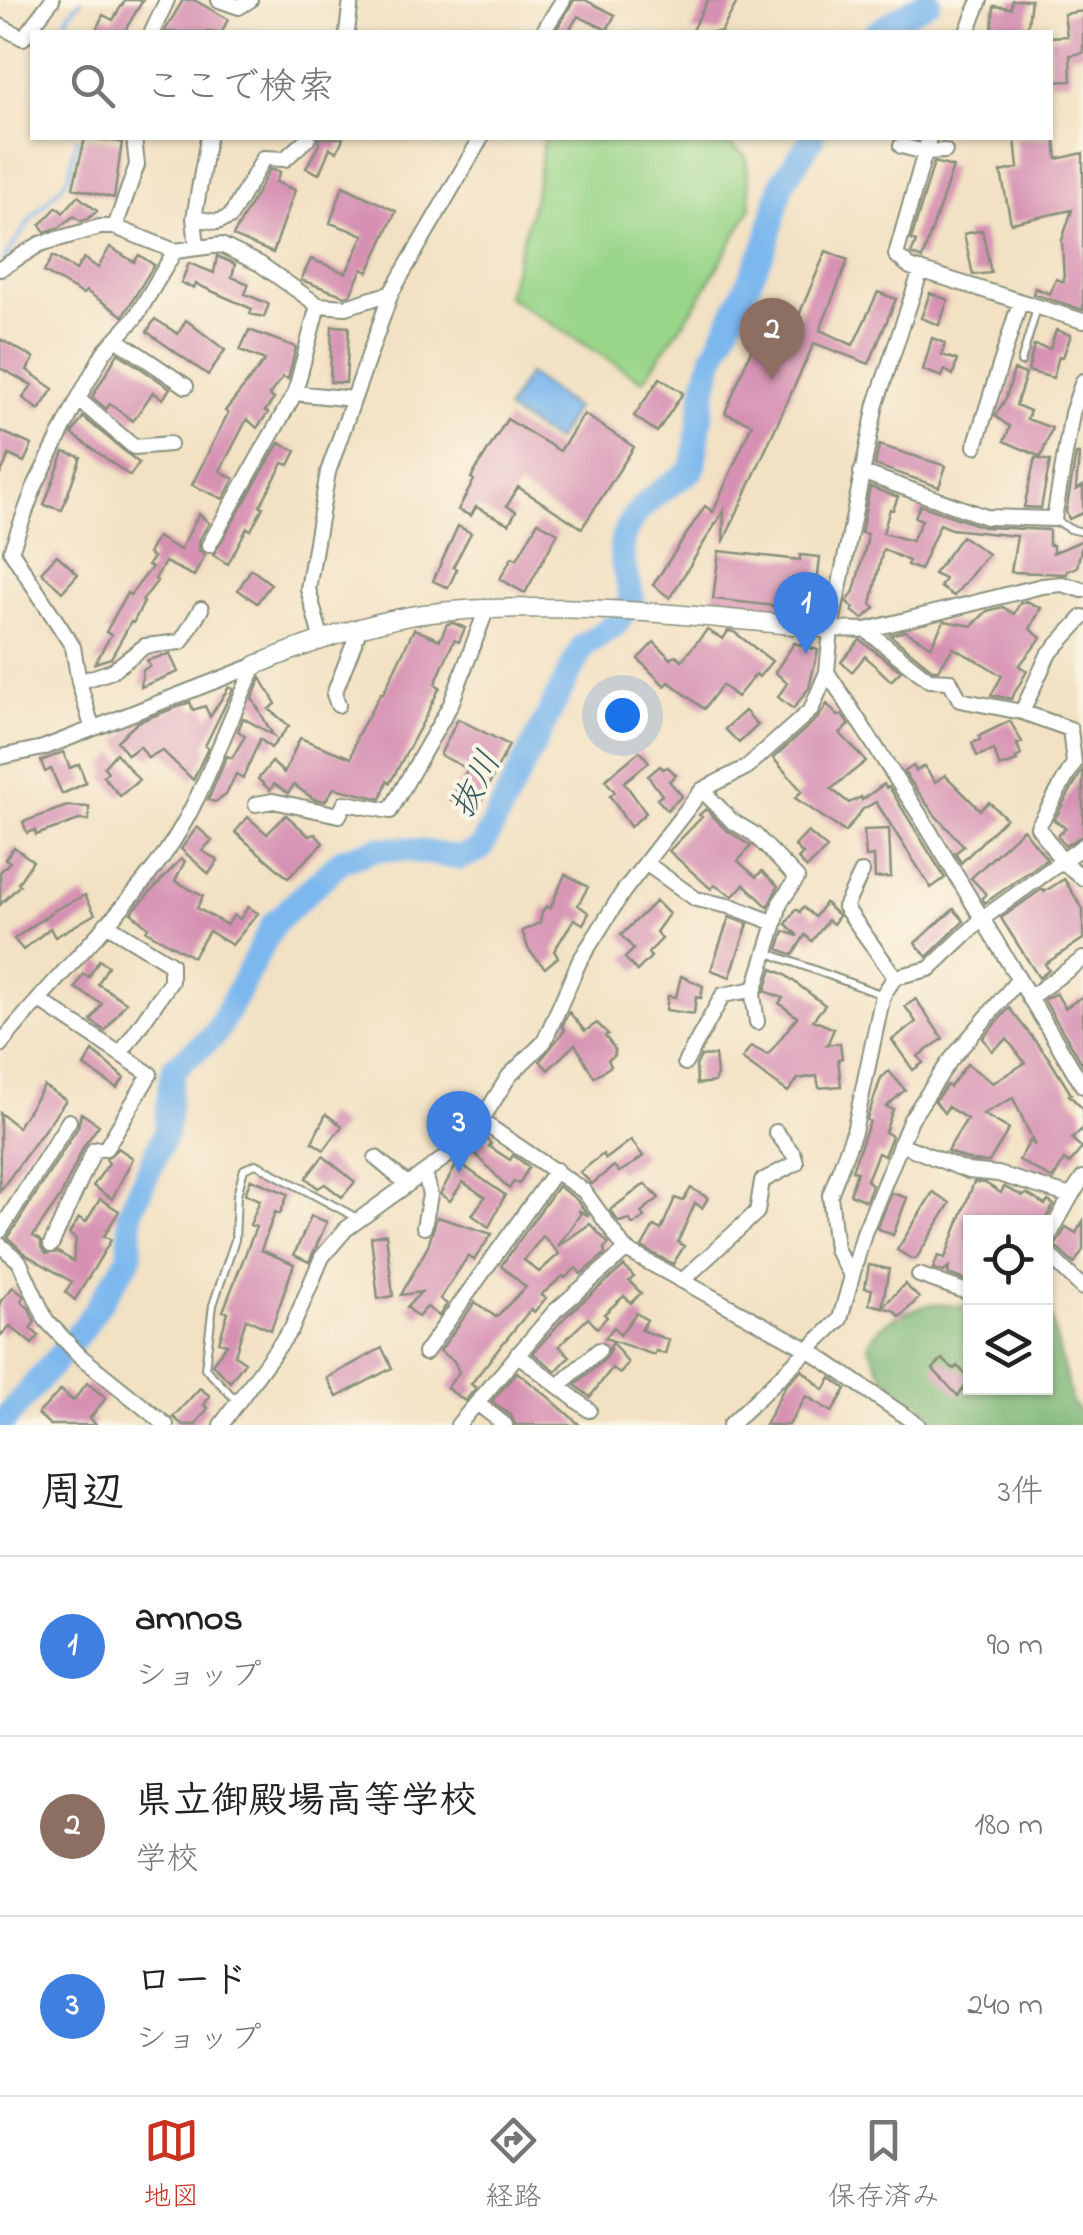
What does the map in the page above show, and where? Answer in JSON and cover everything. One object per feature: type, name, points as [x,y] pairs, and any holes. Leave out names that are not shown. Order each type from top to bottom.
[{"type":"street","points":[[0,26],[23,38],[52,0]]},
{"type":"street","points":[[153,30],[167,0]]},
{"type":"street","points":[[220,0],[239,7],[250,0]]},
{"type":"street","points":[[347,30],[351,0]]},
{"type":"street","points":[[544,30],[562,0]]},
{"type":"street","points":[[968,30],[980,0]]},
{"type":"street","points":[[115,226],[136,165],[134,140]]},
{"type":"street","points":[[197,246],[194,218],[208,140]]},
{"type":"street","points":[[194,218],[218,222],[230,217],[264,158],[285,159],[306,140]]},
{"type":"street","points":[[321,638],[308,590],[328,472],[391,293],[480,140]]},
{"type":"street","points":[[927,145],[896,255],[910,267],[1083,321]]},
{"type":"street","points":[[902,146],[927,145],[945,150]]},
{"type":"street","points":[[1,269],[40,244],[115,226],[175,251],[221,245],[260,264],[318,304],[346,307],[391,293]]},
{"type":"street","points":[[92,727],[74,647],[12,551],[34,488],[78,399],[104,352],[135,318],[175,251]]},
{"type":"street","points":[[221,1425],[292,1328],[322,1258],[359,1219],[458,1148],[481,1121],[509,1076],[544,1042],[579,962],[624,892],[702,790],[747,767],[811,710],[827,672],[831,629],[876,404],[921,270]]},
{"type":"street","points":[[975,446],[1020,302]]},
{"type":"street","points":[[208,545],[295,393],[318,304]]},
{"type":"street","points":[[116,339],[186,386]]},
{"type":"street","points":[[862,472],[986,516],[1054,519],[1072,412],[1083,381]]},
{"type":"street","points":[[295,393],[354,398]]},
{"type":"street","points":[[78,399],[134,446],[170,444]]},
{"type":"street","points":[[0,757],[42,748],[321,638],[411,616],[487,608],[607,609],[866,630],[1042,586],[1062,584],[1083,590]]},
{"type":"street","points":[[256,804],[273,801],[338,815],[345,803],[390,811],[451,704],[487,608]]},
{"type":"street","points":[[79,682],[112,671],[145,646],[181,642],[201,609]]},
{"type":"street","points":[[1022,712],[1048,655],[1083,617]]},
{"type":"street","points":[[338,706],[334,694],[360,628]]},
{"type":"street","points":[[866,630],[929,680],[950,681],[960,700],[1077,728],[1078,766],[1038,827],[1062,861],[1083,878]]},
{"type":"street","points":[[2,1037],[39,1000],[166,852],[213,767],[235,706],[256,665]]},
{"type":"street","points":[[827,672],[1029,998],[1079,1069],[1083,1086]]},
{"type":"street","points":[[702,790],[732,820],[754,834],[797,878],[780,902],[752,995],[758,1022]]},
{"type":"street","points":[[851,1276],[836,1249],[830,1195],[854,1132],[883,995],[894,978],[929,968],[982,919],[1083,846]]},
{"type":"street","points":[[647,864],[696,899],[733,907],[775,923]]},
{"type":"street","points":[[862,872],[846,907],[894,978]]},
{"type":"street","points":[[106,924],[171,964],[171,981],[121,1053]]},
{"type":"street","points":[[1029,998],[1083,960]]},
{"type":"street","points":[[730,1425],[840,1318],[864,1234],[900,1144],[928,1091],[1018,980]]},
{"type":"street","points":[[684,1063],[723,995],[754,989]]},
{"type":"street","points":[[39,1000],[150,1074],[106,1148],[94,1150],[50,1244]]},
{"type":"street","points":[[0,1231],[69,1121]]},
{"type":"street","points":[[481,1121],[584,1190],[626,1250],[809,1350],[918,1425]]},
{"type":"street","points":[[682,1281],[756,1212],[762,1181],[796,1163],[794,1154],[776,1132]]},
{"type":"street","points":[[900,1144],[968,1171],[998,1174],[1071,1196]]},
{"type":"street","points":[[376,1158],[407,1184]]},
{"type":"street","points":[[426,1353],[556,1170]]},
{"type":"street","points":[[424,1227],[430,1195],[425,1172]]},
{"type":"street","points":[[1053,1228],[1083,1178]]},
{"type":"street","points":[[0,1246],[19,1261],[46,1320],[80,1356],[166,1425]]},
{"type":"street","points":[[458,1425],[555,1311],[626,1250]]},
{"type":"street","points":[[1053,1259],[1083,1288]]},
{"type":"street","points":[[919,1276],[963,1291]]},
{"type":"street","points":[[558,1386],[599,1350]]},
{"type":"street","points":[[517,1354],[590,1410]]},
{"type":"street","points":[[477,1403],[505,1425]]},
{"type":"lane","points":[[1021,362],[1037,307]]},
{"type":"lane","points":[[1054,519],[1083,532]]},
{"type":"lane","points":[[766,952],[883,995]]},
{"type":"lane","points":[[236,1401],[205,1368],[213,1305],[234,1240],[237,1195],[244,1169],[256,1164],[359,1219]]},
{"type":"green space","points":[[544,140],[722,140],[746,156],[751,208],[698,301],[643,381],[507,296],[536,190]]},
{"type":"green space","points":[[932,1304],[963,1306],[963,1395],[1053,1395],[1053,1326],[1072,1403],[1083,1416],[1083,1425],[942,1425],[921,1404],[884,1378],[868,1345],[879,1328],[903,1313]]},
{"type":"water","points":[[528,374],[575,408],[556,441],[506,410]]},
{"type":"building","points":[[125,0],[143,0],[125,30],[96,30],[103,15],[113,20]]},
{"type":"building","points":[[183,0],[194,0],[228,19],[223,30],[165,30]]},
{"type":"building","points":[[574,0],[585,0],[615,15],[607,30],[578,16],[569,30],[556,30]]},
{"type":"building","points":[[708,0],[738,0],[722,30],[692,30]]},
{"type":"building","points":[[1012,0],[1031,0],[1027,30],[992,30],[994,6],[1011,8]]},
{"type":"building","points":[[1083,11],[1083,53],[1070,55],[1071,81],[1053,82],[1053,37],[1067,36],[1064,14]]},
{"type":"building","points":[[1055,138],[1057,159],[1083,153],[1083,310],[1033,294],[1035,288],[1050,294],[1056,279],[1064,282],[1062,240],[1072,210],[1011,223],[1001,172],[1018,168],[1015,140]]},
{"type":"building","points":[[85,140],[122,142],[114,198],[73,188]]},
{"type":"building","points":[[318,140],[342,140],[337,152],[330,148],[319,174],[306,168]]},
{"type":"building","points":[[934,162],[953,167],[922,259],[911,254],[916,242],[911,240]]},
{"type":"building","points":[[270,169],[280,172],[276,182],[295,190],[273,253],[233,236]]},
{"type":"building","points":[[343,186],[396,211],[368,272],[362,269],[350,295],[345,296],[301,280],[311,259],[346,273],[364,235],[330,223]]},
{"type":"building","points":[[78,196],[97,211],[88,219],[81,221],[74,216],[45,232],[40,225],[57,207],[63,213]]},
{"type":"building","points":[[982,230],[991,273],[973,275],[964,234]]},
{"type":"building","points":[[110,247],[134,262],[139,255],[154,265],[123,316],[86,291],[83,294],[44,272],[53,256],[76,270],[84,258],[98,268]]},
{"type":"building","points":[[826,251],[848,260],[820,330],[853,345],[878,292],[896,299],[869,364],[814,343],[723,543],[724,510],[670,598],[653,585],[705,506],[713,512],[752,424],[725,413],[768,310],[796,322]]},
{"type":"building","points":[[217,256],[235,264],[232,277],[249,284],[245,294],[269,304],[264,317],[250,314],[252,309],[196,284],[194,288],[181,283],[189,263],[214,273]]},
{"type":"building","points":[[930,293],[948,300],[939,325],[921,318]]},
{"type":"building","points":[[155,319],[178,334],[186,320],[225,350],[208,375],[147,332]]},
{"type":"building","points":[[332,326],[349,327],[346,383],[330,382]]},
{"type":"building","points":[[249,330],[296,347],[288,379],[283,377],[269,395],[274,399],[265,411],[268,413],[257,428],[247,419],[220,471],[234,479],[223,499],[192,485],[228,413],[225,411],[265,360],[240,350]]},
{"type":"building","points":[[1056,330],[1071,335],[1053,378],[1028,371],[1034,345],[1050,349]]},
{"type":"building","points":[[932,338],[945,343],[942,355],[957,360],[953,375],[945,370],[942,377],[923,370]]},
{"type":"building","points":[[0,339],[34,358],[27,370],[53,389],[39,410],[23,398],[32,385],[0,368]]},
{"type":"building","points":[[118,353],[170,388],[163,399],[153,392],[133,421],[110,404],[106,409],[92,397]]},
{"type":"building","points":[[1014,370],[1026,374],[1016,405],[1030,411],[1027,419],[1052,428],[1041,457],[1004,441],[1010,427],[995,416],[1006,398]]},
{"type":"building","points":[[660,378],[683,393],[657,432],[634,416]]},
{"type":"building","points":[[584,414],[634,447],[582,528],[518,487],[507,506],[516,511],[509,524],[476,507],[471,516],[458,510],[474,480],[471,478],[507,419],[560,451]]},
{"type":"building","points":[[83,417],[139,463],[130,476],[72,434]]},
{"type":"building","points":[[0,431],[32,445],[24,462],[9,455],[0,475]]},
{"type":"building","points":[[279,443],[296,451],[289,465],[283,463],[251,530],[247,528],[228,564],[213,555]]},
{"type":"building","points":[[879,445],[946,466],[939,487],[875,465]]},
{"type":"building","points":[[64,452],[81,457],[62,510],[44,505]]},
{"type":"building","points":[[1076,454],[1076,490],[1083,486],[1083,513],[1069,519],[1066,512]]},
{"type":"building","points":[[1035,458],[1050,461],[1041,508],[1024,507]]},
{"type":"building","points":[[870,487],[898,497],[883,533],[912,541],[922,520],[915,517],[920,505],[983,527],[1049,530],[1053,553],[1083,540],[1077,567],[1067,574],[1011,572],[1017,536],[951,529],[940,524],[920,570],[883,549],[871,604],[875,608],[863,619],[847,602],[854,591],[867,541],[867,534],[861,533]]},
{"type":"building","points":[[199,514],[209,523],[199,541],[199,550],[205,555],[194,576],[165,562],[111,658],[95,663],[127,593],[130,595],[152,567],[148,565],[153,557],[148,554],[157,537],[180,550]]},
{"type":"building","points":[[538,522],[558,533],[525,593],[500,579],[512,557],[517,559]]},
{"type":"building","points":[[458,526],[471,533],[453,567],[457,569],[448,588],[433,581]]},
{"type":"building","points":[[962,536],[988,554],[954,596],[940,587],[945,579],[934,574]]},
{"type":"building","points":[[719,551],[800,560],[800,555],[820,557],[815,604],[784,600],[783,607],[713,599]]},
{"type":"building","points":[[57,555],[78,574],[62,592],[41,572]]},
{"type":"building","points":[[251,569],[271,584],[257,603],[238,590]]},
{"type":"building","points":[[1026,601],[1041,608],[1030,629],[1041,638],[1019,666],[1027,671],[1011,699],[991,695],[1002,676],[953,648],[938,670],[933,670],[890,635],[905,631],[931,646],[944,621],[972,626],[987,611],[1003,607],[1014,614],[1020,603]]},
{"type":"building","points":[[447,624],[465,628],[459,642],[454,640],[435,684],[440,687],[390,783],[387,781],[381,799],[334,788],[325,801],[314,799],[294,785],[288,793],[274,784],[270,790],[258,779],[272,762],[284,773],[300,738],[351,758],[357,736],[383,694],[414,629],[440,640]]},
{"type":"building","points":[[707,630],[723,639],[728,631],[734,632],[772,661],[737,697],[722,685],[704,709],[669,682],[665,686],[638,659],[654,642],[671,659],[676,655],[682,660]]},
{"type":"building","points":[[860,640],[901,671],[891,681],[865,656],[852,672],[841,662]]},
{"type":"building","points":[[794,643],[818,650],[809,688],[793,709],[778,697],[787,683],[775,672]]},
{"type":"building","points":[[170,654],[178,672],[141,687],[143,670],[150,666],[147,660]]},
{"type":"building","points":[[261,678],[276,704],[269,709],[289,726],[271,748],[260,739],[243,778],[236,774],[226,795],[215,802],[208,800],[227,756],[232,758],[245,736],[238,731],[243,718],[273,735],[252,698]]},
{"type":"building","points":[[229,687],[233,689],[193,780],[162,750],[148,758],[140,746],[128,755],[117,741],[138,722],[190,702],[193,710],[205,706],[210,717]]},
{"type":"building","points":[[827,704],[849,725],[840,733],[866,761],[831,789],[849,803],[861,797],[862,800],[884,784],[889,787],[945,878],[931,888],[876,802],[863,809],[845,832],[795,798],[802,791],[773,758],[818,718]]},
{"type":"building","points":[[745,711],[758,725],[739,743],[725,729]]},
{"type":"building","points":[[458,719],[509,745],[475,812],[451,800],[468,769],[440,755]]},
{"type":"building","points":[[1010,721],[1022,742],[1017,744],[1021,755],[1017,761],[1000,767],[994,750],[977,756],[972,743]]},
{"type":"building","points":[[640,751],[649,762],[624,782],[646,813],[630,827],[610,796],[615,792],[605,780]]},
{"type":"building","points":[[63,752],[70,768],[79,764],[86,783],[62,794],[51,769],[45,772],[41,761]]},
{"type":"building","points":[[116,753],[139,780],[120,796],[103,776],[108,772],[104,767]]},
{"type":"building","points":[[660,766],[668,767],[676,775],[669,781],[682,796],[667,810],[657,799],[662,795],[648,776]]},
{"type":"building","points":[[913,766],[916,771],[924,766],[935,782],[945,775],[980,810],[989,802],[1006,818],[961,863],[955,853],[964,846],[934,814],[904,772]]},
{"type":"building","points":[[1083,769],[1083,835],[1065,846],[1057,835],[1066,828],[1054,820]]},
{"type":"building","points":[[67,806],[89,807],[89,820],[36,835],[35,830],[27,833],[23,822]]},
{"type":"building","points":[[706,809],[725,829],[751,846],[738,861],[756,877],[762,871],[778,886],[768,907],[744,884],[733,896],[714,885],[711,889],[669,851]]},
{"type":"building","points":[[286,815],[323,843],[288,878],[235,832],[248,817],[267,834]]},
{"type":"building","points":[[197,827],[212,840],[202,851],[218,860],[209,874],[181,849]]},
{"type":"building","points":[[889,829],[891,877],[875,878],[874,856],[866,857],[864,830]]},
{"type":"building","points":[[1023,829],[1047,859],[985,903],[982,898],[986,894],[971,878]]},
{"type":"building","points":[[808,832],[827,848],[807,868],[798,859],[803,854],[795,846]]},
{"type":"building","points":[[14,847],[33,861],[20,885],[0,905],[0,872],[10,862],[5,859]]},
{"type":"building","points":[[181,859],[185,861],[175,881],[203,896],[197,908],[227,925],[234,915],[240,919],[248,907],[258,913],[232,945],[209,931],[193,957],[146,931],[148,927],[131,913]]},
{"type":"building","points":[[565,874],[588,887],[578,905],[589,913],[583,924],[574,919],[554,951],[558,957],[545,968],[529,950],[522,931],[540,923],[542,912],[546,906],[550,909]]},
{"type":"building","points":[[1064,879],[1083,909],[1083,939],[1045,964],[1049,970],[1039,978],[1001,918],[1042,889],[1044,892]]},
{"type":"building","points":[[85,895],[95,914],[55,937],[50,928],[23,950],[14,939],[55,910]]},
{"type":"building","points":[[656,901],[669,914],[656,932],[662,939],[637,971],[625,958],[634,949],[621,935]]},
{"type":"building","points":[[825,903],[839,916],[833,924],[828,920],[812,941],[805,935],[793,955],[778,949],[784,931],[798,936],[786,924],[796,909],[800,912],[803,907],[815,917]]},
{"type":"building","points":[[954,909],[964,921],[927,957],[915,943]]},
{"type":"building","points":[[729,917],[748,924],[730,977],[711,970]]},
{"type":"building","points":[[99,960],[108,966],[98,984],[126,1002],[105,1031],[91,1021],[102,1004],[75,988],[83,974],[89,977]]},
{"type":"building","points":[[772,969],[825,1005],[813,1020],[834,1029],[827,1045],[840,1043],[841,1086],[819,1088],[817,1076],[798,1079],[788,1092],[742,1059],[751,1046],[768,1055],[797,1017],[779,1003],[783,998],[765,991]]},
{"type":"building","points":[[681,976],[703,986],[701,998],[696,997],[694,1014],[666,1010],[668,996],[676,997]]},
{"type":"building","points":[[1056,993],[1065,1008],[1083,996],[1083,1065],[1044,1000]]},
{"type":"building","points":[[916,999],[943,1039],[918,1056],[923,1063],[913,1070],[892,1040],[916,1022],[905,1006]]},
{"type":"building","points":[[1009,1008],[1048,1057],[1069,1095],[1083,1109],[1083,1128],[1072,1139],[1082,1148],[1069,1164],[1064,1160],[1053,1179],[1019,1160],[1030,1141],[1035,1145],[1013,1098],[983,1114],[1009,1129],[989,1162],[972,1161],[947,1151],[967,1119],[948,1107],[944,1113],[935,1101],[947,1085],[950,1087],[967,1064],[993,1083],[1025,1063],[1007,1039],[992,1051],[983,1038]]},
{"type":"building","points":[[569,1012],[585,1031],[597,1023],[614,1048],[615,1055],[608,1060],[611,1066],[594,1077],[575,1044],[548,1070],[540,1061],[565,1030],[562,1026]]},
{"type":"building","points":[[93,1051],[124,1078],[117,1088],[84,1066]]},
{"type":"building","points":[[715,1055],[714,1082],[697,1084],[696,1066],[701,1056]]},
{"type":"building","points":[[889,1071],[905,1090],[886,1107],[893,1109],[885,1132],[892,1136],[884,1156],[878,1153],[867,1180],[872,1185],[866,1201],[850,1194],[857,1172],[852,1170],[881,1078]]},
{"type":"building","points":[[44,1086],[66,1100],[0,1191],[0,1113],[18,1127]]},
{"type":"building","points":[[81,1113],[99,1125],[84,1146],[60,1197],[33,1236],[41,1241],[46,1254],[58,1252],[73,1261],[76,1239],[69,1234],[79,1218],[86,1222],[100,1199],[119,1211],[104,1236],[111,1240],[75,1300],[65,1292],[72,1282],[27,1255],[8,1238],[78,1127]]},
{"type":"building","points":[[326,1114],[342,1126],[324,1150],[312,1142]]},
{"type":"building","points":[[483,1135],[489,1146],[510,1160],[513,1155],[529,1167],[519,1184],[514,1181],[509,1189],[471,1149]]},
{"type":"building","points":[[631,1140],[643,1156],[633,1164],[619,1172],[614,1166],[592,1184],[580,1172],[603,1154],[606,1159]]},
{"type":"building","points":[[118,1148],[133,1158],[112,1199],[93,1186],[109,1163],[106,1159]]},
{"type":"building","points":[[323,1156],[355,1182],[342,1197],[325,1184],[318,1188],[306,1178]]},
{"type":"building","points":[[458,1162],[505,1195],[489,1227],[472,1215],[485,1197],[463,1182],[450,1201],[440,1194]]},
{"type":"building","points":[[251,1179],[288,1194],[280,1214],[275,1212],[261,1250],[294,1264],[271,1330],[246,1319],[235,1355],[245,1362],[230,1382],[212,1364],[227,1344],[219,1342],[228,1312],[223,1311],[256,1227],[250,1225],[260,1200],[245,1194]]},
{"type":"building","points":[[974,1182],[985,1183],[1001,1193],[1004,1187],[1045,1205],[1048,1201],[1054,1205],[1048,1215],[963,1215],[963,1279],[948,1274],[949,1267],[944,1272],[933,1269],[938,1256],[945,1258]]},
{"type":"building","points":[[645,1184],[659,1198],[641,1212],[644,1217],[633,1225],[629,1219],[619,1222],[610,1210]]},
{"type":"building","points":[[558,1186],[576,1199],[589,1216],[578,1210],[581,1213],[558,1246],[590,1224],[609,1244],[604,1248],[605,1254],[581,1274],[576,1268],[541,1295],[546,1298],[534,1312],[531,1309],[504,1342],[471,1384],[476,1388],[465,1401],[447,1388],[459,1372],[454,1361],[440,1351],[475,1302],[496,1317],[526,1287],[501,1266]],"holes":[[[543,1236],[559,1254],[539,1272],[524,1260]]]},
{"type":"building","points":[[691,1188],[708,1198],[702,1208],[695,1203],[678,1242],[684,1246],[673,1264],[642,1247],[654,1226],[661,1230],[675,1198],[683,1201]]},
{"type":"building","points":[[933,1192],[950,1203],[916,1259],[912,1259],[897,1250]]},
{"type":"building","points":[[892,1193],[907,1198],[893,1235],[877,1228]]},
{"type":"building","points":[[311,1216],[327,1222],[309,1262],[294,1255]]},
{"type":"building","points":[[437,1217],[492,1234],[474,1260],[468,1256],[440,1299],[447,1304],[439,1316],[427,1307],[418,1317],[407,1307],[421,1292],[401,1295],[428,1246]]},
{"type":"building","points":[[1083,1221],[1083,1250],[1074,1264],[1055,1246],[1066,1227],[1076,1233]]},
{"type":"building","points":[[386,1234],[393,1296],[378,1299],[371,1237]]},
{"type":"building","points":[[869,1265],[889,1269],[882,1307],[869,1304],[872,1289],[865,1288]]},
{"type":"building","points":[[624,1266],[634,1277],[629,1281],[641,1293],[631,1303],[624,1296],[604,1314],[607,1317],[597,1328],[588,1318],[559,1346],[570,1356],[556,1371],[533,1353],[566,1316]]},
{"type":"building","points":[[905,1284],[919,1298],[900,1317],[882,1307]]},
{"type":"building","points":[[13,1287],[24,1296],[21,1301],[35,1322],[30,1328],[39,1336],[32,1344],[10,1326],[0,1336],[0,1302]]},
{"type":"building","points":[[636,1313],[647,1320],[641,1330],[669,1340],[665,1354],[656,1351],[654,1355],[605,1338],[614,1327],[620,1335]]},
{"type":"building","points":[[612,1342],[628,1363],[620,1374],[612,1368],[590,1397],[575,1385],[607,1357]]},
{"type":"building","points":[[382,1348],[392,1368],[337,1397],[327,1378]]},
{"type":"building","points":[[942,1359],[963,1372],[963,1388],[958,1396],[933,1369]]},
{"type":"building","points":[[802,1370],[824,1390],[831,1378],[846,1389],[832,1412],[806,1396],[789,1425],[765,1425],[785,1386]]},
{"type":"building","points":[[517,1372],[580,1425],[515,1425],[512,1417],[492,1401]]},
{"type":"building","points":[[87,1383],[106,1398],[90,1418],[96,1425],[50,1425],[38,1414],[61,1390],[73,1401]]},
{"type":"building","points":[[200,1388],[210,1396],[204,1405],[208,1408],[195,1425],[183,1425],[173,1417]]},
{"type":"waterway","points":[[64,30],[68,15],[81,0]]},
{"type":"waterway","name":"抜川","points":[[880,30],[929,0]]},
{"type":"waterway","points":[[3,261],[31,219],[69,177],[77,140]]},
{"type":"waterway","name":"抜川","points":[[0,1425],[84,1327],[130,1257],[130,1212],[166,1132],[175,1067],[215,1035],[274,923],[342,860],[377,849],[405,849],[460,858],[481,849],[583,646],[616,624],[632,599],[622,556],[622,543],[632,519],[650,500],[693,469],[713,357],[766,245],[782,183],[811,140]]},
{"type":"place","name":"県立御殿場高等学校","points":[[772,380]]},
{"type":"place","name":"amnos","points":[[806,654]]},
{"type":"place","name":"ロード","points":[[459,1173]]}]
